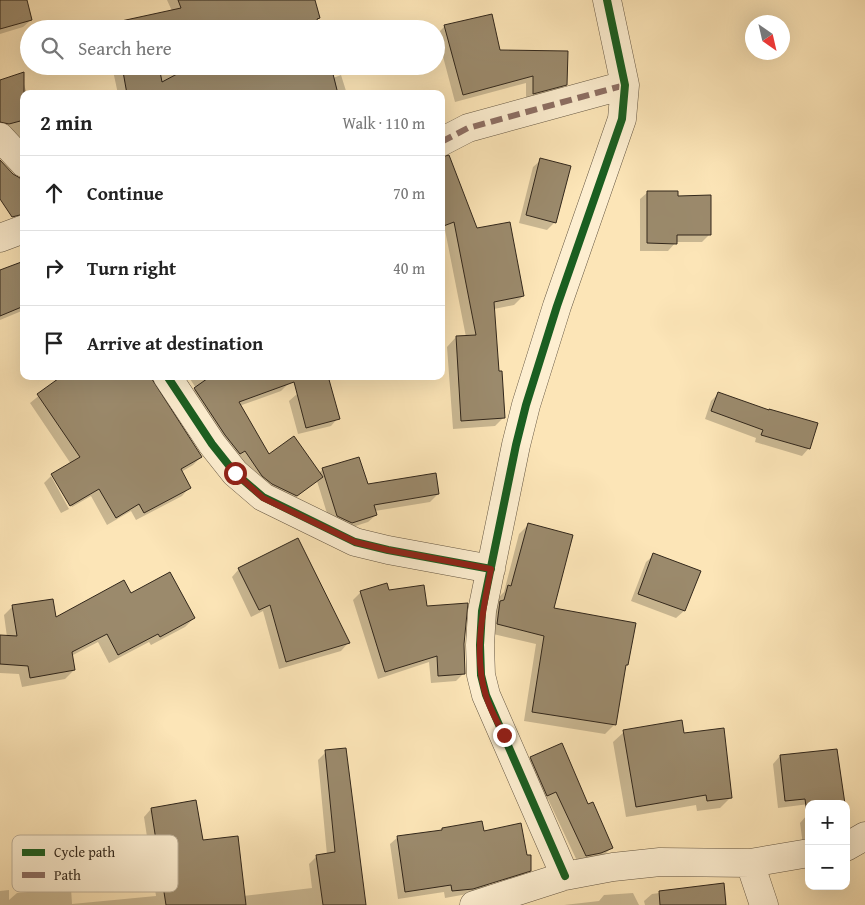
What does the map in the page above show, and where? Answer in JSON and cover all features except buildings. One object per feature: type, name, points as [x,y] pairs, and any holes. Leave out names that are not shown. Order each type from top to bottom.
[{"type":"street","points":[[566,876],[486,696],[481,676],[480,645],[482,611],[526,405],[557,306],[622,119],[625,85],[607,0]]},
{"type":"street","points":[[445,140],[468,128],[625,85]]},
{"type":"street","points":[[0,137],[20,159]]},
{"type":"street","points":[[0,238],[20,231]]},
{"type":"street","points":[[170,380],[212,444],[235,473],[263,498],[355,542],[491,569]]},
{"type":"street","points":[[849,845],[865,836]]},
{"type":"street","points":[[474,905],[566,876],[613,867],[660,862],[750,863],[805,854]]},
{"type":"street","points":[[750,863],[764,905]]},
{"type":"marked path","points":[[445,140],[468,128],[625,85]]},
{"type":"cycle path","points":[[565,876],[486,695],[481,675],[480,645],[482,611],[526,405],[557,306],[622,119],[625,85],[607,0]]},
{"type":"cycle path","points":[[170,380],[212,444],[235,473],[263,497],[355,542],[491,569]]},
{"type":"route","points":[[235,473],[263,498],[355,542],[491,569],[482,611],[481,676],[486,696],[504,735]]}]
